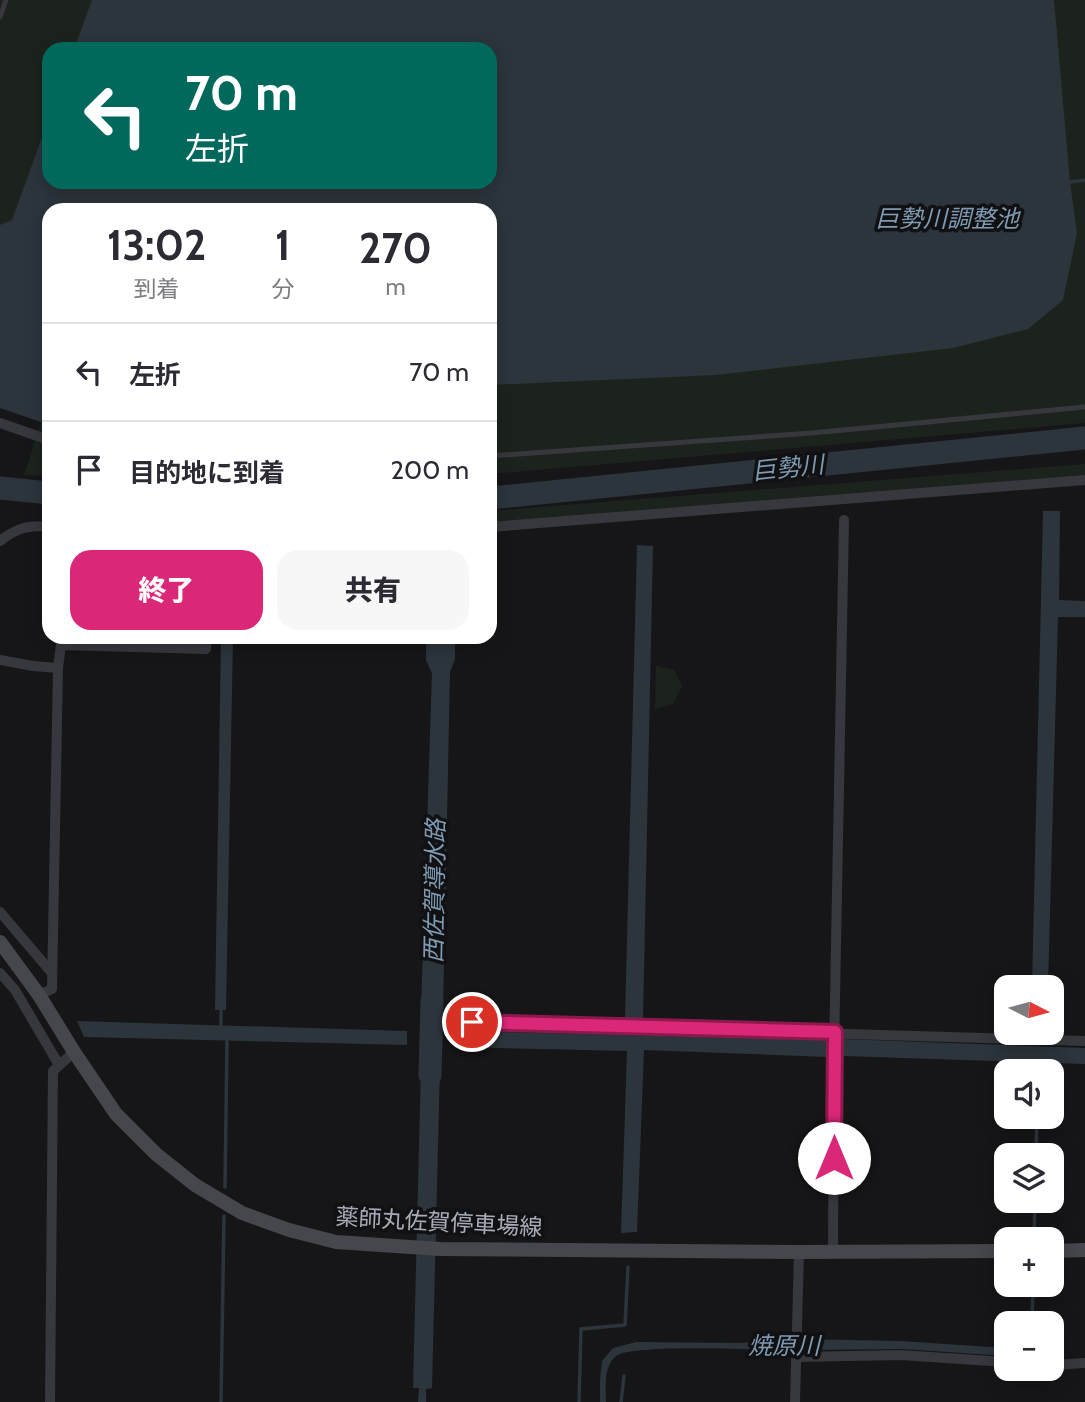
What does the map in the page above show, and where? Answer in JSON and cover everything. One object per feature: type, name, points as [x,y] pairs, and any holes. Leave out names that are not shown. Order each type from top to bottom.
[{"type":"main road","name":"薬師丸佐賀停車場線","points":[[0,943],[39,995],[116,1114],[156,1154],[195,1185],[242,1213],[289,1230],[335,1242],[440,1249],[994,1251]]},
{"type":"main road","points":[[1064,1251],[1085,1250]]},
{"type":"street","points":[[0,423],[42,438]]},
{"type":"street","points":[[497,526],[1085,480]]},
{"type":"street","points":[[833,1251],[844,520]]},
{"type":"street","points":[[0,541],[12,531],[27,526],[42,526]]},
{"type":"street","points":[[39,995],[52,989],[58,668],[61,645],[206,649],[206,644]]},
{"type":"street","points":[[0,660],[58,668]]},
{"type":"street","points":[[0,912],[52,973]]},
{"type":"street","points":[[0,973],[15,990],[59,1065]]},
{"type":"street","points":[[446,1022],[641,1027],[835,1043],[1026,1039],[1085,1041]]},
{"type":"street","points":[[50,1402],[53,1071],[74,1052]]},
{"type":"street","points":[[794,1402],[799,1252]]},
{"type":"street","points":[[796,1357],[901,1355],[994,1361]]},
{"type":"street","points":[[1064,1364],[1085,1363]]},
{"type":"lane","points":[[0,17],[6,0]]},
{"type":"lane","points":[[497,456],[812,433],[1085,407]]},
{"type":"shaded area","points":[[0,0],[199,0],[230,42],[42,42],[42,189],[49,189],[49,203],[42,203],[42,476],[24,475],[41,422],[0,408]]},
{"type":"shaded area","points":[[1030,0],[1085,0],[1085,423],[497,473],[497,367]]},
{"type":"shaded area","points":[[1085,464],[1085,475],[497,523],[497,510]]},
{"type":"shaded area","points":[[656,666],[674,670],[682,686],[673,704],[655,709]]},
{"type":"water","name":"巨勢川調整池","points":[[92,0],[1054,0],[1077,233],[1063,300],[1028,329],[953,348],[716,375],[497,385],[497,203],[42,203],[41,422],[0,408],[0,225],[12,220],[42,137],[42,189],[497,189],[497,42],[77,42]]},
{"type":"water","points":[[1043,511],[1060,511],[1059,600],[1085,601],[1085,617],[1058,617],[1048,975],[1032,975]]},
{"type":"water","points":[[637,545],[653,546],[643,1019],[625,1018]]},
{"type":"water","points":[[221,644],[233,644],[226,1010],[215,1010]]},
{"type":"water","points":[[426,644],[455,644],[455,659],[450,672],[443,1012],[435,1012],[435,1032],[428,1032],[428,1012],[421,1010],[432,673],[426,660]]},
{"type":"water","points":[[77,1021],[407,1031],[407,1045],[84,1037]]},
{"type":"water","points":[[457,1031],[828,1040],[828,1057],[644,1050],[637,1232],[621,1233],[627,1051],[456,1047]]},
{"type":"water","points":[[842,1039],[1085,1048],[1085,1064],[1064,1063],[1064,1059],[994,1061],[843,1056]]},
{"type":"water","points":[[428,1046],[435,1046],[435,1065],[440,1065],[432,1388],[426,1389],[426,1402],[418,1402],[419,1388],[413,1388],[421,1065],[428,1065]]},
{"type":"water","points":[[802,1339],[900,1341],[994,1347],[994,1355],[903,1349],[803,1350]]},
{"type":"water","name":"焼原川","points":[[788,1340],[788,1351],[698,1348],[627,1352],[616,1356],[609,1366],[606,1402],[600,1402],[602,1361],[613,1348],[636,1342],[739,1343]]},
{"type":"waterway","points":[[1070,182],[1085,180]]},
{"type":"waterway","name":"巨勢川","points":[[497,497],[1085,438]]},
{"type":"waterway","name":"巨勢川","points":[[0,488],[42,492]]},
{"type":"waterway","name":"西佐賀導水路","points":[[430,1075],[432,1001]]},
{"type":"waterway","points":[[221,1007],[221,1030]]},
{"type":"waterway","points":[[225,1187],[227,1041]]},
{"type":"waterway","points":[[1036,1143],[1037,1129]]},
{"type":"waterway","points":[[1034,1227],[1035,1213]]},
{"type":"waterway","points":[[221,1402],[224,1216]]},
{"type":"waterway","points":[[579,1402],[581,1329],[625,1325],[628,1267]]},
{"type":"waterway","points":[[1032,1311],[1033,1297]]},
{"type":"waterway","points":[[621,1402],[624,1376]]},
{"type":"route","points":[[472,1022],[835,1032],[834,1158]]}]
